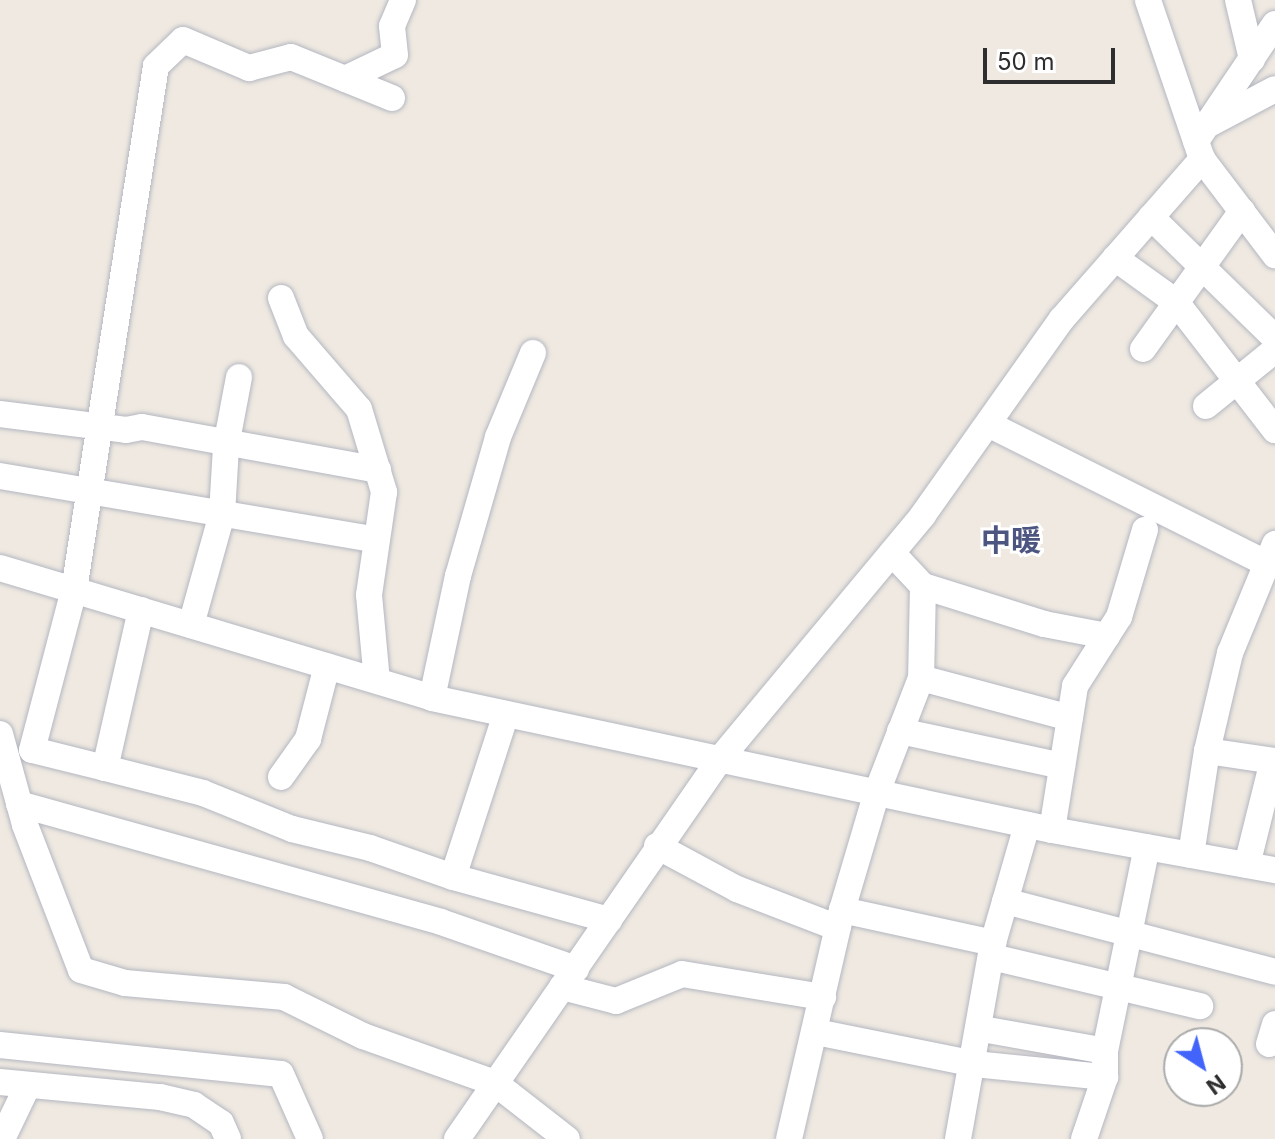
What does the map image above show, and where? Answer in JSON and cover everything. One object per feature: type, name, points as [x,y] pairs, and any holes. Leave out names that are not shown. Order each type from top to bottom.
[{"type":"street","points":[[345,79],[395,55],[392,26],[403,0]]},
{"type":"street","points":[[1148,0],[1201,142],[1242,211],[1275,255]]},
{"type":"street","points":[[1238,0],[1252,59]]},
{"type":"street","points":[[457,1139],[720,759],[892,553],[990,425],[1062,319],[1151,217],[1275,24]]},
{"type":"street","points":[[32,750],[74,590],[156,66],[183,40],[249,68],[291,57],[392,98]]},
{"type":"street","points":[[1201,142],[1275,89]]},
{"type":"street","points":[[1143,349],[1242,211]]},
{"type":"street","points":[[1151,217],[1204,263],[1275,338]]},
{"type":"street","points":[[1115,258],[1176,302],[1275,430]]},
{"type":"street","points":[[281,298],[296,336],[359,409],[384,492],[369,595],[377,681]]},
{"type":"street","points":[[1206,406],[1275,350]]},
{"type":"street","points":[[432,698],[458,576],[494,451],[533,353]]},
{"type":"street","points":[[191,625],[222,514],[226,446],[239,377]]},
{"type":"street","points":[[0,414],[98,426],[142,427],[226,446],[378,470]]},
{"type":"street","points":[[990,425],[1270,553],[1230,653],[1207,751],[1191,855]]},
{"type":"street","points":[[0,476],[377,540]]},
{"type":"street","points":[[958,1139],[982,1029],[992,950],[1005,901],[1039,827],[1062,766],[1075,686],[1119,617],[1145,530]]},
{"type":"street","points":[[892,553],[923,586],[1044,624],[1107,636]]},
{"type":"street","points":[[0,568],[432,698],[1039,827],[1275,870]]},
{"type":"street","points":[[789,1139],[840,919],[877,792],[921,678],[923,586]]},
{"type":"street","points":[[105,768],[141,610]]},
{"type":"street","points":[[281,777],[308,739],[327,666]]},
{"type":"street","points":[[921,678],[1070,718]]},
{"type":"street","points":[[453,877],[506,714]]},
{"type":"street","points":[[900,731],[1062,766]]},
{"type":"street","points":[[0,734],[4,764],[81,970],[125,983],[284,997],[363,1036],[495,1083],[567,1139]]},
{"type":"street","points":[[4,764],[32,750],[203,793],[292,829],[370,848],[453,877],[609,920]]},
{"type":"street","points":[[1207,751],[1274,761],[1247,865]]},
{"type":"street","points":[[19,804],[441,922],[616,1001],[682,974],[823,997]]},
{"type":"street","points":[[657,846],[737,889],[840,919],[992,950],[1200,1006]]},
{"type":"street","points":[[1084,1139],[1105,1077],[1105,1051],[1147,847]]},
{"type":"street","points":[[1005,901],[1275,972]]},
{"type":"street","points":[[982,1029],[1105,1051]]},
{"type":"street","points":[[816,1032],[974,1064],[1105,1077]]},
{"type":"street","points":[[0,1045],[281,1074],[310,1139]]},
{"type":"street","points":[[0,1082],[194,1105],[221,1123],[228,1139]]},
{"type":"street","points":[[2,1139],[28,1085]]},
{"type":"district","name":"中暖","points":[[1011,540]]}]
